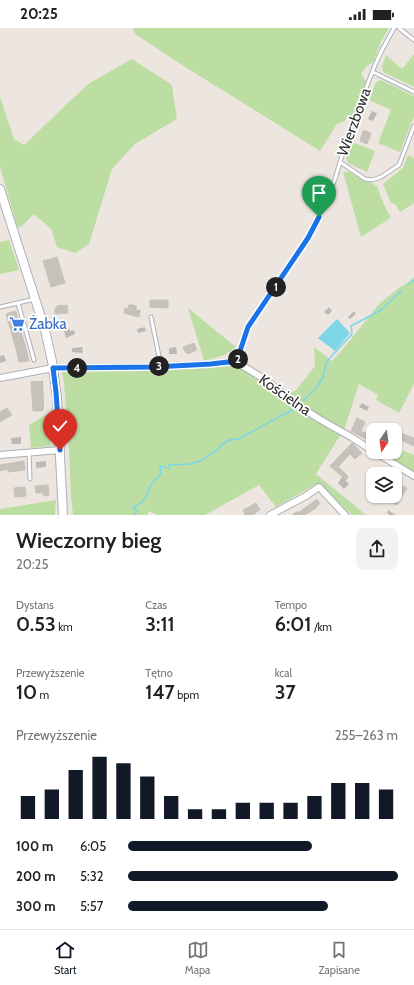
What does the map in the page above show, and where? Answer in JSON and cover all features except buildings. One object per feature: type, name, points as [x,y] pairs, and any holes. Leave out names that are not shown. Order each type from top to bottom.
[{"type":"street","points":[[0,189],[48,341],[56,392],[63,515]]},
{"type":"street","name":"Kościelna","points":[[0,378],[53,368],[161,366],[228,362],[236,363],[264,379],[305,410],[366,446]]},
{"type":"street","points":[[0,455],[60,450]]},
{"type":"street","name":"Kościelna","points":[[387,459],[414,476]]},
{"type":"street","points":[[270,515],[319,488],[345,515]]},
{"type":"lane","name":"Wierzbowa","points":[[236,363],[248,327],[308,238],[319,217],[335,179],[354,120],[373,72],[382,50],[394,28]]},
{"type":"lane","points":[[399,28],[414,40]]},
{"type":"lane","points":[[373,72],[414,92]]},
{"type":"lane","points":[[340,162],[365,179],[372,180],[381,177],[399,165],[414,126]]},
{"type":"lane","points":[[0,307],[35,299]]},
{"type":"lane","points":[[18,303],[34,360]]},
{"type":"lane","points":[[151,317],[161,366]]},
{"type":"lane","points":[[29,453],[30,479]]},
{"type":"green space","points":[[133,28],[389,28],[381,42],[374,62],[368,65],[361,73],[366,82],[352,118],[347,116],[345,121],[337,124],[320,151],[182,65],[135,34]]},
{"type":"green space","points":[[414,54],[414,87],[383,72],[382,66],[386,55],[402,69]]},
{"type":"green space","points":[[132,59],[172,85],[177,119],[135,144],[112,169],[89,244],[75,253],[57,247],[51,229],[34,214],[20,228],[17,226],[0,167],[0,97],[14,139],[24,145],[88,84]]},
{"type":"green space","points":[[381,80],[414,96],[414,116],[400,152],[378,143],[391,110],[369,100],[376,82]]},
{"type":"green space","points":[[352,142],[375,151],[367,172],[348,163],[346,158]]},
{"type":"green space","points":[[408,155],[414,158],[414,203],[400,212],[395,204],[391,203],[383,184],[403,168]]},
{"type":"green space","points":[[343,172],[349,172],[377,186],[383,203],[391,218],[361,237]]},
{"type":"green space","points":[[9,240],[19,270],[0,274],[0,242]]},
{"type":"green space","points":[[414,277],[414,384],[399,413],[376,400],[378,395],[359,384],[344,430],[302,404],[290,393],[296,390],[315,366],[314,347],[332,361],[380,303]]},
{"type":"green space","points":[[188,308],[236,347],[225,355],[204,361]]},
{"type":"green space","points":[[234,366],[241,369],[289,403],[341,434],[316,474],[366,515],[352,515],[318,483],[276,507],[259,485],[205,515],[157,515],[149,511],[147,515],[73,515],[64,382],[62,372]]},
{"type":"green space","points":[[49,413],[51,446],[31,448],[29,425]]},
{"type":"green space","points":[[402,451],[414,455],[414,473],[391,459],[402,459]]},
{"type":"green space","points":[[56,500],[55,515],[0,515],[0,509]]},
{"type":"water","points":[[337,319],[350,333],[335,351],[318,338]]},
{"type":"waterway","points":[[408,285],[414,280]]},
{"type":"waterway","points":[[303,401],[317,387],[323,377],[327,361],[352,334],[351,326],[381,310],[402,290]]},
{"type":"waterway","points":[[135,515],[137,511],[133,507],[146,498],[151,484],[160,475],[160,466],[168,468],[169,465],[190,464],[203,460],[229,440],[238,439],[296,408]]},
{"type":"place","name":"Żabka","points":[[17,324]]},
{"type":"route","points":[[60,450],[53,368],[154,367],[228,362],[236,363],[248,327],[308,238],[319,217]]}]
